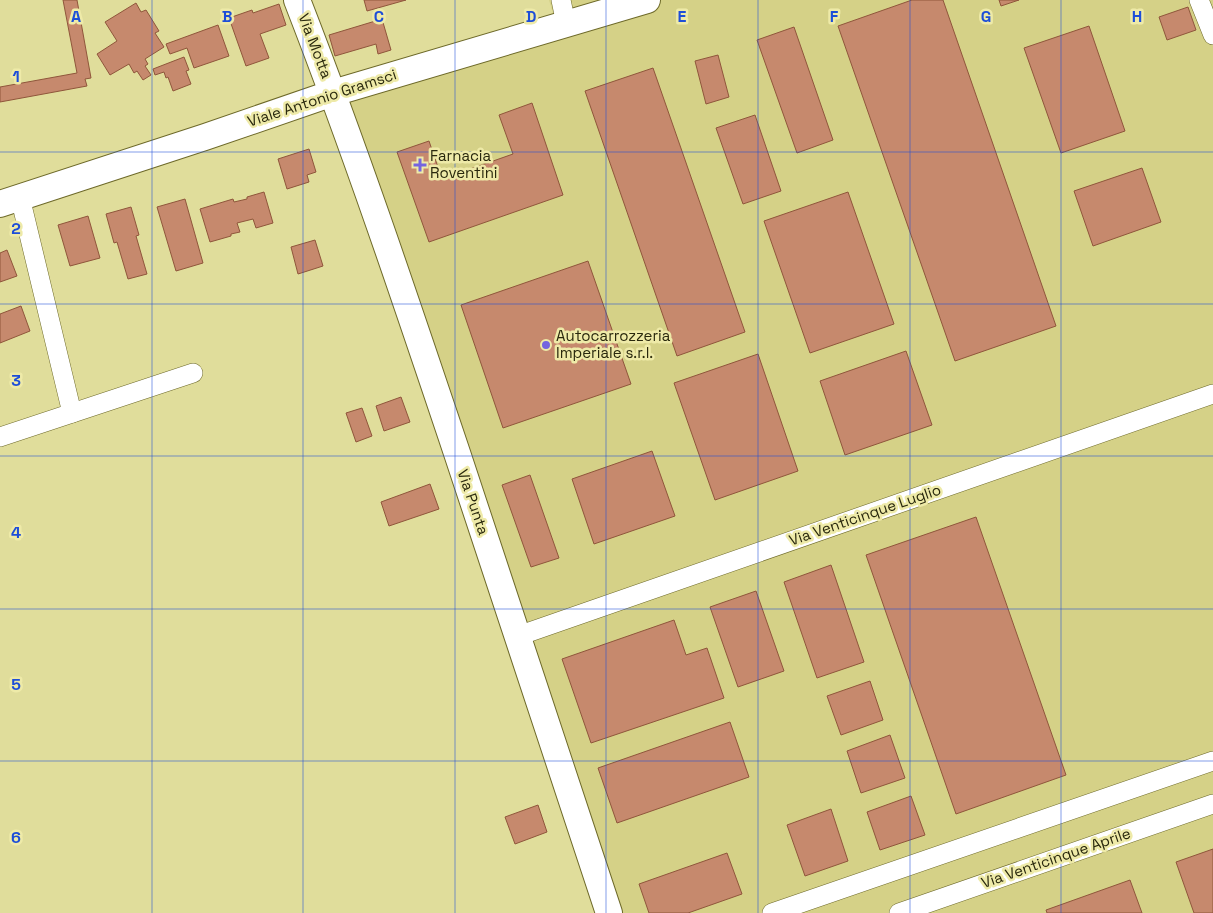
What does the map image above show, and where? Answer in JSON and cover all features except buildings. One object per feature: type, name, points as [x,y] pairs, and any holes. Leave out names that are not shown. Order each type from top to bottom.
[{"type":"street","name":"Via Motta","points":[[297,0],[333,93]]},
{"type":"street","name":"Viale Antonio Gramsci","points":[[10,201],[205,137],[563,12],[647,0]]},
{"type":"street","points":[[1199,0],[1213,35]]},
{"type":"street","name":"Via Punta","points":[[333,93],[419,339],[609,913]]},
{"type":"street","points":[[10,201],[72,413]]},
{"type":"street","points":[[0,437],[193,373]]},
{"type":"street","name":"Via Venticinque Luglio","points":[[518,636],[1213,394]]},
{"type":"street","points":[[772,913],[1213,761]]},
{"type":"street","name":"Via Venticinque Aprile","points":[[899,913],[1213,804]]},
{"type":"shaded area","points":[[549,0],[1213,0],[1213,913],[609,913],[340,99],[557,27]]},
{"type":"place","name":"Farnacia Roventini","points":[[420,165]]},
{"type":"place","name":"Autocarrozzeria Imperiale s.r.l.","points":[[546,345]]}]
